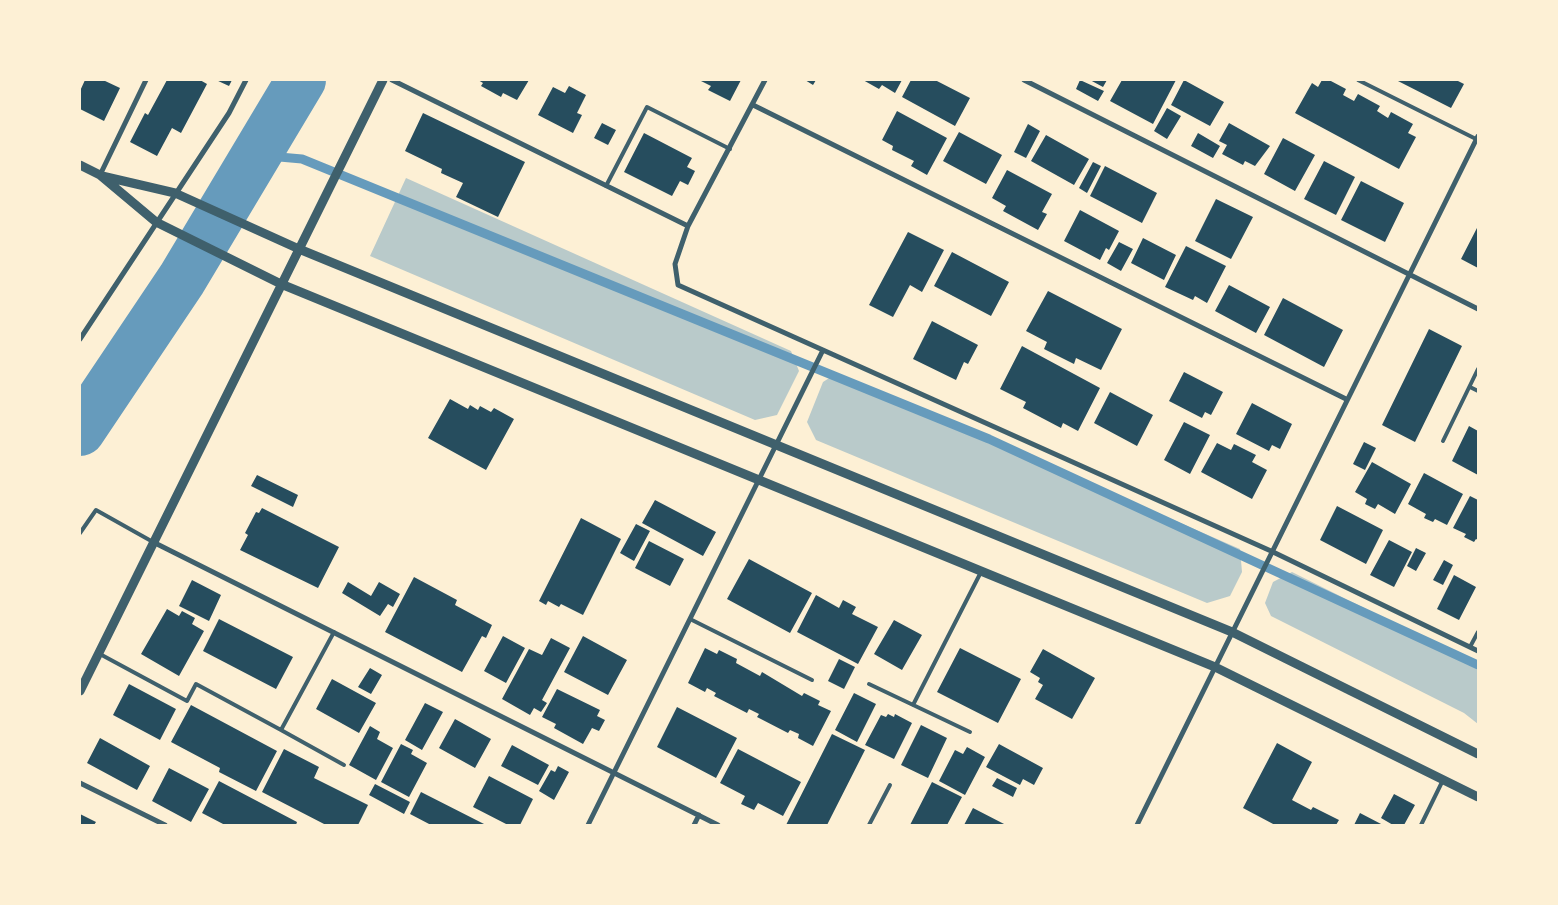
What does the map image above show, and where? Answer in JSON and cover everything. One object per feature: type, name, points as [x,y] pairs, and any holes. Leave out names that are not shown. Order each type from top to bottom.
[{"type":"street","points":[[100,175],[146,80]]},
{"type":"street","points":[[80,339],[229,114],[246,80]]},
{"type":"street","points":[[80,691],[383,80]]},
{"type":"street","points":[[392,80],[688,226]]},
{"type":"street","points":[[765,80],[688,226],[674,264],[678,285],[1271,551],[1478,651]]},
{"type":"street","points":[[1024,80],[1478,309]]},
{"type":"street","points":[[753,105],[1346,399]]},
{"type":"street","points":[[1137,825],[1346,399],[1478,139]]},
{"type":"street","points":[[80,165],[100,175],[175,193],[299,249],[1232,632],[1478,754]]},
{"type":"street","points":[[100,175],[156,222],[281,284],[1215,667],[1478,797]]},
{"type":"street","points":[[588,825],[823,350]]},
{"type":"street","points":[[153,542],[718,825]]},
{"type":"street","points":[[80,783],[165,825]]},
{"type":"street","points":[[694,825],[699,815]]},
{"type":"lane","points":[[1358,80],[1478,139]]},
{"type":"lane","points":[[606,186],[647,108],[730,149]]},
{"type":"lane","points":[[1444,441],[1478,369]]},
{"type":"lane","points":[[1470,387],[1478,391]]},
{"type":"lane","points":[[80,533],[96,510],[153,542]]},
{"type":"lane","points":[[914,705],[980,572]]},
{"type":"lane","points":[[690,618],[812,680]]},
{"type":"lane","points":[[281,730],[334,632]]},
{"type":"lane","points":[[1470,647],[1478,632]]},
{"type":"lane","points":[[98,653],[187,701],[196,684],[344,765]]},
{"type":"lane","points":[[869,684],[970,732]]},
{"type":"lane","points":[[1421,825],[1443,780]]},
{"type":"lane","points":[[869,825],[890,785]]},
{"type":"shaded area","points":[[406,178],[791,351],[799,371],[777,415],[755,420],[370,256]]},
{"type":"shaded area","points":[[837,373],[1240,549],[1242,572],[1230,596],[1207,603],[816,440],[807,422],[823,382]]},
{"type":"shaded area","points":[[1292,572],[1478,665],[1478,724],[1464,713],[1271,616],[1265,603],[1273,582]]},
{"type":"building","points":[[85,80],[103,80],[120,88],[104,121],[80,109],[80,91]]},
{"type":"building","points":[[167,80],[200,80],[207,84],[181,133],[172,128],[157,156],[130,142],[145,113],[148,115]]},
{"type":"building","points":[[216,80],[232,80],[229,86]]},
{"type":"building","points":[[478,80],[529,80],[517,100],[503,93],[501,97],[481,86],[483,83]]},
{"type":"building","points":[[699,80],[741,80],[730,101],[708,90],[711,86]]},
{"type":"building","points":[[805,80],[816,80],[813,85]]},
{"type":"building","points":[[863,80],[902,80],[895,93],[882,85],[879,89]]},
{"type":"building","points":[[911,80],[935,80],[970,98],[955,126],[902,97]]},
{"type":"building","points":[[1080,80],[1104,91],[1098,101],[1076,89]]},
{"type":"building","points":[[1090,80],[1107,80],[1103,87]]},
{"type":"building","points":[[1122,80],[1176,80],[1153,124],[1110,101]]},
{"type":"building","points":[[1184,80],[1224,102],[1210,126],[1171,105]]},
{"type":"building","points":[[1322,80],[1329,80],[1346,89],[1343,95],[1354,101],[1358,94],[1380,106],[1377,111],[1388,118],[1391,112],[1413,124],[1408,133],[1416,137],[1399,169],[1295,113],[1312,83],[1318,87]]},
{"type":"building","points":[[1396,80],[1456,80],[1464,84],[1451,108]]},
{"type":"building","points":[[569,86],[586,95],[577,113],[582,115],[573,133],[538,115],[553,87],[565,93]]},
{"type":"building","points":[[1167,108],[1181,116],[1167,139],[1154,131]]},
{"type":"building","points":[[897,111],[947,138],[927,175],[911,166],[914,161],[892,150],[893,146],[882,140]]},
{"type":"building","points":[[423,113],[525,162],[498,217],[456,197],[463,183],[441,173],[442,169],[405,151]]},
{"type":"building","points":[[602,123],[616,130],[608,145],[594,138]]},
{"type":"building","points":[[1229,123],[1270,146],[1255,166],[1245,161],[1243,165],[1222,154],[1227,145],[1219,141]]},
{"type":"building","points":[[1028,124],[1040,131],[1026,158],[1014,152]]},
{"type":"building","points":[[959,132],[1002,155],[986,184],[943,161]]},
{"type":"building","points":[[644,133],[692,158],[687,167],[695,171],[688,185],[680,181],[672,196],[624,172]]},
{"type":"building","points":[[1198,133],[1220,146],[1213,158],[1191,146]]},
{"type":"building","points":[[1046,135],[1089,159],[1074,185],[1031,161]]},
{"type":"building","points":[[1283,138],[1315,155],[1295,191],[1264,174]]},
{"type":"building","points":[[1324,161],[1355,177],[1336,215],[1304,199]]},
{"type":"building","points":[[1093,162],[1101,166],[1087,193],[1079,188]]},
{"type":"building","points":[[1105,166],[1157,193],[1142,223],[1090,196]]},
{"type":"building","points":[[1007,170],[1052,194],[1042,212],[1047,214],[1038,230],[1003,211],[1006,206],[992,198]]},
{"type":"building","points":[[1361,181],[1404,203],[1385,242],[1341,220]]},
{"type":"building","points":[[1216,199],[1253,217],[1231,259],[1195,241]]},
{"type":"building","points":[[1080,210],[1119,231],[1109,250],[1106,248],[1100,260],[1064,241]]},
{"type":"building","points":[[1478,226],[1478,268],[1461,259]]},
{"type":"building","points":[[908,232],[944,250],[922,292],[910,285],[893,317],[869,305]]},
{"type":"building","points":[[1143,238],[1176,255],[1164,280],[1131,263]]},
{"type":"building","points":[[1119,242],[1133,249],[1121,271],[1107,263]]},
{"type":"building","points":[[1186,246],[1226,266],[1207,303],[1195,296],[1193,300],[1165,287]]},
{"type":"building","points":[[952,252],[1009,282],[991,316],[934,286]]},
{"type":"building","points":[[1229,285],[1270,307],[1256,333],[1215,311]]},
{"type":"building","points":[[1048,291],[1122,329],[1101,370],[1076,358],[1074,364],[1044,349],[1047,342],[1026,331]]},
{"type":"building","points":[[1283,298],[1343,330],[1324,367],[1264,335]]},
{"type":"building","points":[[932,321],[978,345],[968,364],[964,362],[956,380],[913,359]]},
{"type":"building","points":[[1429,329],[1462,346],[1415,442],[1382,425]]},
{"type":"building","points":[[1022,346],[1100,388],[1078,431],[1063,423],[1061,428],[1023,408],[1026,402],[1000,389]]},
{"type":"building","points":[[1184,372],[1223,392],[1211,415],[1205,412],[1202,418],[1169,401]]},
{"type":"building","points":[[1110,392],[1153,415],[1137,446],[1094,423]]},
{"type":"building","points":[[450,399],[468,409],[470,405],[478,410],[480,406],[491,412],[494,408],[514,419],[486,470],[428,438]]},
{"type":"building","points":[[1252,403],[1292,424],[1280,449],[1272,445],[1269,451],[1236,434]]},
{"type":"building","points":[[1184,422],[1210,435],[1190,474],[1164,460]]},
{"type":"building","points":[[1469,426],[1478,431],[1478,475],[1452,461]]},
{"type":"building","points":[[1364,442],[1376,448],[1365,470],[1353,464]]},
{"type":"building","points":[[1217,443],[1231,450],[1234,444],[1256,455],[1252,462],[1267,470],[1252,499],[1201,472]]},
{"type":"building","points":[[1372,462],[1411,484],[1395,514],[1378,504],[1375,509],[1365,504],[1367,499],[1355,492]]},
{"type":"building","points":[[1424,473],[1463,494],[1447,525],[1435,519],[1433,522],[1424,518],[1426,514],[1408,504]]},
{"type":"building","points":[[257,475],[298,495],[293,507],[251,486]]},
{"type":"building","points":[[1470,496],[1478,500],[1478,540],[1476,539],[1474,542],[1464,537],[1466,534],[1453,528]]},
{"type":"building","points":[[655,500],[716,532],[703,556],[642,523]]},
{"type":"building","points":[[1337,506],[1383,530],[1366,564],[1320,540]]},
{"type":"building","points":[[262,508],[339,547],[318,588],[240,550],[248,535],[245,533],[256,512],[259,513]]},
{"type":"building","points":[[581,518],[621,539],[583,615],[561,604],[559,607],[548,601],[546,605],[539,601]]},
{"type":"building","points":[[636,524],[650,531],[634,561],[620,553]]},
{"type":"building","points":[[1389,540],[1412,552],[1394,587],[1370,575]]},
{"type":"building","points":[[649,541],[684,559],[670,586],[635,568]]},
{"type":"building","points":[[1416,548],[1426,553],[1416,571],[1407,566]]},
{"type":"building","points":[[749,559],[812,593],[790,633],[727,599]]},
{"type":"building","points":[[1444,560],[1453,565],[1443,585],[1433,580]]},
{"type":"building","points":[[1454,575],[1476,587],[1459,620],[1437,609]]},
{"type":"building","points":[[414,577],[457,600],[455,605],[492,625],[486,638],[482,636],[462,672],[385,632]]},
{"type":"building","points":[[192,580],[221,595],[209,621],[179,606]]},
{"type":"building","points":[[348,582],[371,596],[379,582],[400,594],[393,607],[388,604],[380,616],[342,593]]},
{"type":"building","points":[[816,595],[839,608],[843,600],[856,607],[852,614],[878,627],[858,664],[797,632]]},
{"type":"building","points":[[167,609],[179,616],[182,611],[195,618],[192,624],[204,631],[179,676],[141,654]]},
{"type":"building","points":[[219,619],[293,657],[276,689],[203,651]]},
{"type":"building","points":[[894,620],[922,635],[902,670],[874,654]]},
{"type":"building","points":[[503,636],[525,648],[506,683],[484,671]]},
{"type":"building","points":[[583,636],[627,660],[608,695],[564,672]]},
{"type":"building","points":[[551,638],[570,648],[542,700],[547,703],[541,712],[534,708],[530,715],[502,699],[529,649],[542,655]]},
{"type":"building","points":[[705,648],[717,654],[719,650],[737,659],[736,663],[760,676],[762,672],[802,696],[804,693],[820,701],[818,705],[831,711],[813,746],[798,738],[799,734],[790,730],[788,733],[757,717],[759,714],[749,709],[747,713],[714,696],[716,693],[707,688],[705,692],[688,683]]},
{"type":"building","points":[[960,648],[1021,679],[998,723],[937,692]]},
{"type":"building","points":[[1043,649],[1095,678],[1072,719],[1035,699],[1043,685],[1038,682],[1040,678],[1030,672]]},
{"type":"building","points":[[839,659],[855,667],[844,689],[828,681]]},
{"type":"building","points":[[370,668],[382,675],[371,694],[358,687]]},
{"type":"building","points":[[332,679],[376,703],[359,733],[316,709]]},
{"type":"building","points":[[129,684],[176,709],[160,740],[113,715]]},
{"type":"building","points":[[557,689],[600,710],[597,716],[605,720],[599,731],[592,728],[583,744],[554,728],[556,724],[542,717]]},
{"type":"building","points":[[854,693],[876,704],[857,742],[835,730]]},
{"type":"building","points":[[425,703],[443,712],[422,750],[405,740]]},
{"type":"building","points":[[191,705],[277,751],[256,791],[219,772],[220,768],[171,742]]},
{"type":"building","points":[[677,707],[737,738],[716,778],[657,747]]},
{"type":"building","points":[[888,714],[894,717],[895,714],[912,723],[894,759],[865,745],[881,715],[886,717]]},
{"type":"building","points":[[455,719],[491,739],[475,768],[439,748]]},
{"type":"building","points":[[921,725],[947,738],[928,778],[901,765]]},
{"type":"building","points":[[370,726],[380,732],[377,739],[393,748],[376,780],[349,765]]},
{"type":"building","points":[[832,734],[865,750],[827,825],[786,825]]},
{"type":"building","points":[[100,738],[150,766],[137,790],[87,763]]},
{"type":"building","points":[[1277,743],[1312,762],[1292,800],[1311,810],[1313,807],[1339,820],[1336,825],[1275,825],[1243,808]]},
{"type":"building","points":[[401,744],[413,750],[411,754],[427,763],[409,797],[381,782]]},
{"type":"building","points":[[999,744],[1043,768],[1034,785],[1023,779],[1020,785],[986,767]]},
{"type":"building","points":[[512,745],[549,765],[538,785],[501,766]]},
{"type":"building","points":[[967,747],[985,757],[965,795],[939,781],[955,750],[963,754]]},
{"type":"building","points":[[284,749],[319,767],[314,778],[368,805],[358,825],[326,825],[262,792]]},
{"type":"building","points":[[738,749],[801,782],[783,816],[758,803],[754,810],[741,804],[745,796],[720,783]]},
{"type":"building","points":[[558,766],[569,772],[554,800],[539,791],[551,770],[555,772]]},
{"type":"building","points":[[169,768],[209,789],[191,822],[152,801]]},
{"type":"building","points":[[489,776],[533,799],[520,825],[508,825],[473,807]]},
{"type":"building","points":[[997,778],[1017,788],[1013,797],[992,786]]},
{"type":"building","points":[[219,781],[297,822],[296,825],[225,825],[202,813]]},
{"type":"building","points":[[932,782],[962,797],[947,825],[910,825]]},
{"type":"building","points":[[375,784],[410,802],[404,814],[369,795]]},
{"type":"building","points":[[421,792],[486,825],[431,825],[410,814]]},
{"type":"building","points":[[1394,794],[1415,805],[1404,825],[1393,825],[1381,818]]},
{"type":"building","points":[[973,808],[1006,825],[964,825]]},
{"type":"building","points":[[1360,813],[1383,825],[1354,825]]},
{"type":"building","points":[[80,814],[96,822],[94,825],[80,825]]},
{"type":"waterway","points":[[80,431],[182,279],[301,80]]},
{"type":"waterway","points":[[257,155],[302,159],[989,439],[1478,665]]}]
